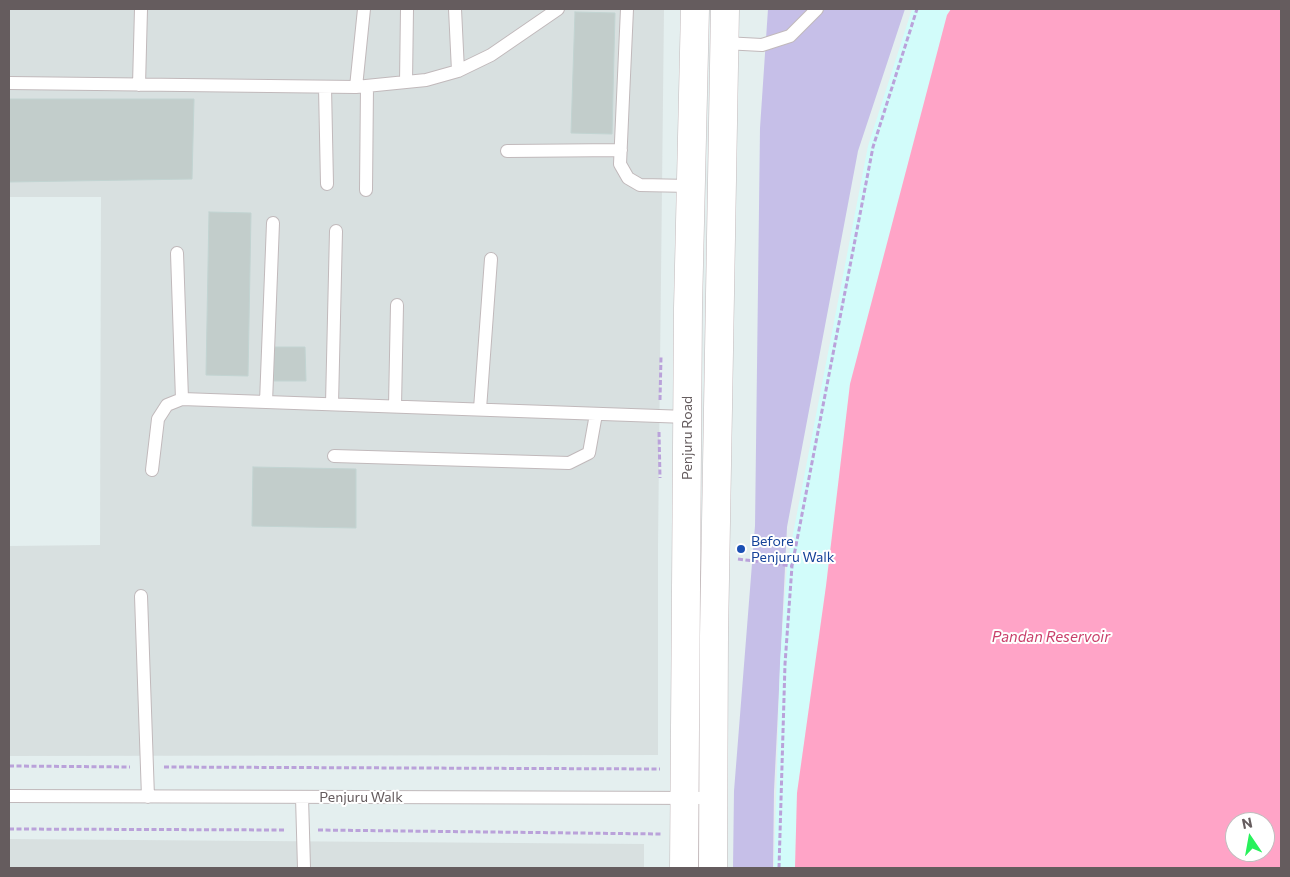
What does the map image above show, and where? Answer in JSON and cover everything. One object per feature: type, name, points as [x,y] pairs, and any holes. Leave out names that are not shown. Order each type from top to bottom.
[{"type":"main road","name":"Penjuru Road","points":[[684,868],[687,417],[695,9]]},
{"type":"main road","points":[[713,868],[715,552],[725,9]]},
{"type":"lane","points":[[139,85],[141,9]]},
{"type":"lane","points":[[364,9],[362,86],[366,190]]},
{"type":"lane","points":[[406,82],[407,9]]},
{"type":"lane","points":[[455,9],[458,71]]},
{"type":"lane","points":[[9,83],[325,87],[362,86],[426,80],[458,71],[491,55],[558,9]]},
{"type":"lane","points":[[627,9],[620,164],[628,178],[640,185],[691,186]]},
{"type":"lane","points":[[724,43],[762,45],[790,36],[817,9]]},
{"type":"lane","points":[[325,87],[327,184]]},
{"type":"lane","points":[[507,151],[621,150]]},
{"type":"lane","points":[[266,402],[273,223]]},
{"type":"lane","points":[[332,404],[336,231]]},
{"type":"lane","points":[[177,252],[182,399]]},
{"type":"lane","points":[[480,410],[492,259]]},
{"type":"lane","points":[[395,406],[396,305]]},
{"type":"lane","points":[[152,470],[158,419],[168,405],[182,399],[687,417]]},
{"type":"lane","points":[[334,456],[569,463],[588,453],[596,414]]},
{"type":"lane","points":[[141,596],[148,797]]},
{"type":"lane","name":"Penjuru Walk","points":[[9,796],[713,798]]},
{"type":"lane","points":[[302,797],[304,868]]},
{"type":"path","points":[[779,868],[785,664],[792,566],[873,147],[917,9]]},
{"type":"path","points":[[715,552],[740,560],[792,566]]},
{"type":"path","points":[[9,766],[668,769]]},
{"type":"path","points":[[9,829],[667,834]]},
{"type":"shaded area","points":[[9,9],[664,9],[658,545],[658,755],[9,756],[9,546],[100,545],[101,197],[9,197]]},
{"type":"shaded area","points":[[768,9],[905,9],[858,151],[787,527],[774,791],[773,868],[733,868],[734,791],[755,526],[760,128]]},
{"type":"shaded area","points":[[9,839],[644,844],[644,868],[9,868]]},
{"type":"sand","points":[[912,9],[951,9],[947,15],[850,384],[826,586],[797,793],[795,868],[774,868],[780,663],[787,565],[868,146]]},
{"type":"water","name":"Pandan Reservoir","points":[[951,9],[1281,9],[1281,868],[795,868],[797,793],[826,586],[850,384],[947,15]]},
{"type":"building","points":[[575,12],[615,13],[612,134],[571,133]]},
{"type":"building","points":[[9,99],[194,99],[192,179],[9,182]]},
{"type":"building","points":[[209,212],[251,213],[248,376],[206,375]]},
{"type":"building","points":[[274,347],[305,347],[306,381],[274,381]]},
{"type":"building","points":[[253,467],[356,469],[356,528],[252,526]]},
{"type":"place","name":"Before Penjuru Walk","points":[[741,549]]}]
